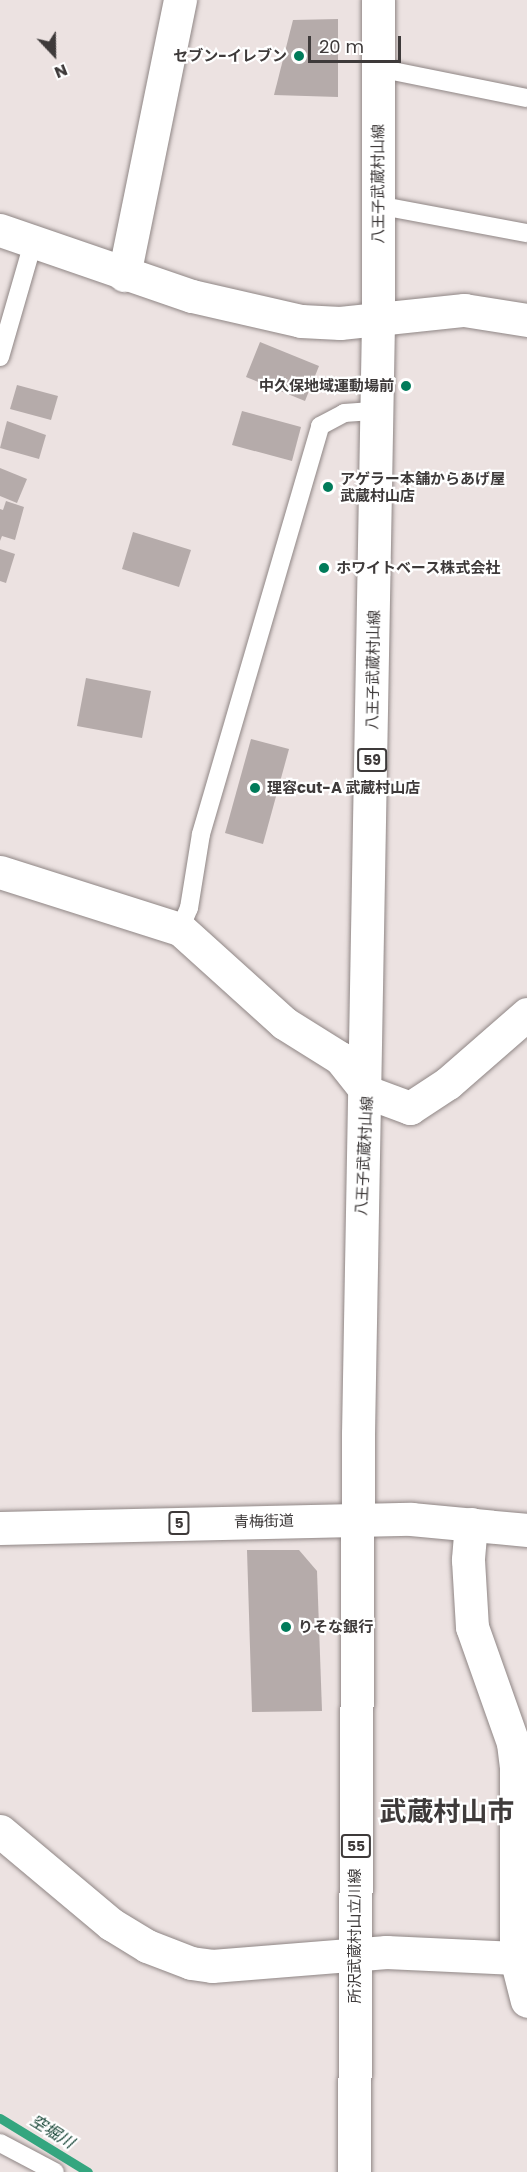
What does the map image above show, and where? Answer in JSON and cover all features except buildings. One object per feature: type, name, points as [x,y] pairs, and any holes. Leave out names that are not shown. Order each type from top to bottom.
[{"type":"main road","points":[[124,275],[180,0]]},
{"type":"main road","name":"八王子武蔵村山線","points":[[358,1520],[362,1185],[367,1092],[378,319],[378,0]]},
{"type":"main road","points":[[0,230],[124,275],[192,296],[301,321],[340,324],[464,310],[527,321]]},
{"type":"main road","points":[[0,872],[180,929],[284,1023],[340,1058],[367,1092],[410,1108],[448,1083],[527,1014]]},
{"type":"main road","name":"青梅街道","points":[[0,1528],[358,1520],[471,1524],[527,1530]]},
{"type":"main road","name":"所沢武蔵村山立川線","points":[[354,2172],[358,1520]]},
{"type":"main road","points":[[471,1524],[468,1560],[472,1627],[514,1750],[521,1864],[516,1958],[527,2001]]},
{"type":"main road","points":[[0,1831],[111,1924],[175,1958],[212,1966],[354,1955],[516,1958]]},
{"type":"lane","points":[[378,68],[527,98]]},
{"type":"lane","points":[[377,205],[527,232]]},
{"type":"lane","points":[[0,357],[33,243]]},
{"type":"lane","points":[[180,929],[189,908],[201,834],[261,638],[320,426],[344,413],[376,411]]},
{"type":"lane","points":[[0,2143],[54,2172]]},
{"type":"waterway","name":"空堀川","points":[[0,2118],[88,2172]]},
{"type":"place","name":"セブン-イレブン","points":[[299,56]]},
{"type":"place","name":"中久保地域運動場前","points":[[406,386]]},
{"type":"place","name":"アゲラー本舗からあげ屋 武蔵村山店","points":[[328,487]]},
{"type":"place","name":"ホワイトベース株式会社","points":[[324,568]]},
{"type":"place","name":"理容cut-A 武蔵村山店","points":[[255,788]]},
{"type":"place","name":"りそな銀行","points":[[286,1627]]},
{"type":"district","name":"武蔵村山市","points":[[447,1812]]}]
